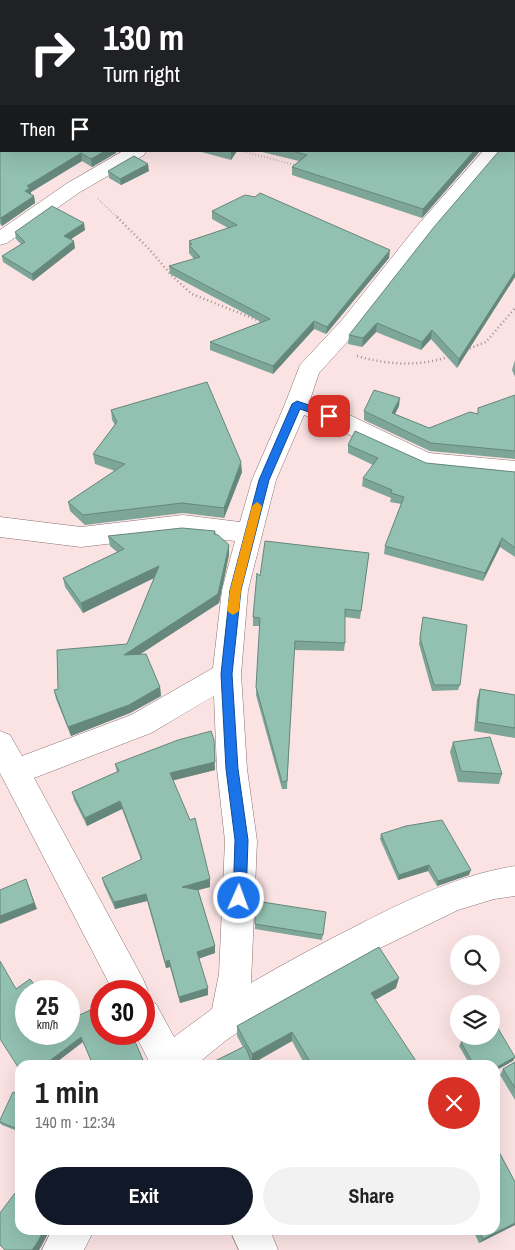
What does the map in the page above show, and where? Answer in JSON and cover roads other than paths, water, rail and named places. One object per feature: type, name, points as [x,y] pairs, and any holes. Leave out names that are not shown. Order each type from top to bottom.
[{"type":"street","points":[[0,239],[82,182],[135,152]]},
{"type":"street","points":[[227,1017],[236,974],[241,840],[232,769],[226,674],[235,590],[264,480],[297,404],[308,370],[350,325],[424,230],[492,152]]},
{"type":"street","points":[[297,404],[329,416],[425,461],[515,470]]},
{"type":"street","points":[[0,527],[81,538],[183,525],[250,533]]},
{"type":"street","points":[[15,772],[141,724],[226,674]]},
{"type":"street","points":[[0,744],[125,980]]},
{"type":"street","points":[[176,1060],[227,1017],[305,970],[443,900],[497,883],[515,881]]},
{"type":"street","points":[[155,1037],[167,1060]]},
{"type":"street","points":[[61,1250],[72,1235]]},
{"type":"street","points":[[252,1235],[259,1250]]}]
